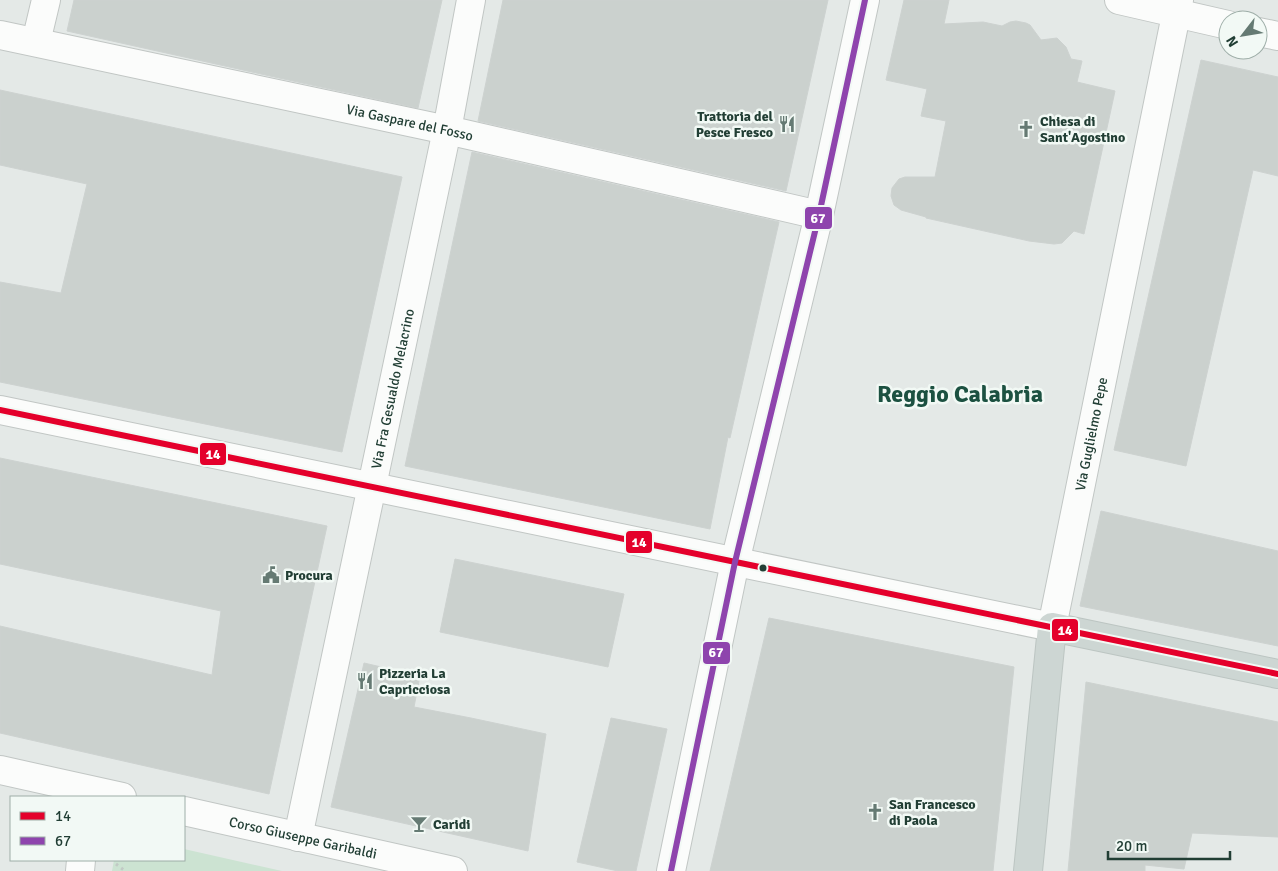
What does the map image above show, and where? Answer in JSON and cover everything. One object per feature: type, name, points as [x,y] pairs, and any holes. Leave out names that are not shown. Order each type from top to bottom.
[{"type":"main road","points":[[1052,628],[1278,674]]},
{"type":"main road","name":"Via Guglielmo Pepe","points":[[1028,871],[1052,628]]},
{"type":"street","points":[[36,42],[46,0]]},
{"type":"street","name":"Via Fra Gesualdo Melacrino","points":[[298,837],[447,130],[471,0]]},
{"type":"street","points":[[671,871],[735,562],[819,215],[865,0]]},
{"type":"street","points":[[1119,0],[1177,7],[1218,21]]},
{"type":"street","name":"Via Guglielmo Pepe","points":[[1052,628],[1177,7]]},
{"type":"street","name":"Via Gaspare del Fosso","points":[[0,35],[447,130],[819,215]]},
{"type":"street","points":[[0,410],[1052,628]]},
{"type":"street","points":[[0,770],[89,794],[111,796]]},
{"type":"street","name":"Corso Giuseppe Garibaldi","points":[[185,811],[453,871]]},
{"type":"green space","points":[[185,849],[282,871],[112,871],[114,861],[185,861]]},
{"type":"building","points":[[74,0],[442,0],[418,108],[67,31]]},
{"type":"building","points":[[503,0],[828,0],[786,191],[478,121]]},
{"type":"building","name":"Chiesa di Sant'Agostino","points":[[904,0],[949,0],[944,24],[983,22],[1002,26],[1016,21],[1026,23],[1030,25],[1041,40],[1057,38],[1066,47],[1071,59],[1082,61],[1077,82],[1115,91],[1084,234],[1074,231],[1062,243],[1029,241],[926,218],[901,210],[894,205],[891,196],[892,188],[899,179],[905,177],[935,177],[946,121],[921,116],[927,89],[886,80]]},
{"type":"building","points":[[1201,60],[1278,77],[1278,176],[1253,170],[1186,466],[1114,450]]},
{"type":"building","points":[[0,90],[402,177],[342,452],[0,382],[0,282],[61,293],[87,184],[0,165]]},
{"type":"building","points":[[472,152],[779,222],[730,438],[728,437],[710,529],[405,466]]},
{"type":"building","points":[[0,458],[327,526],[269,794],[0,733],[0,626],[212,675],[221,611],[0,564]]},
{"type":"building","points":[[1101,511],[1278,551],[1278,646],[1080,606]]},
{"type":"building","points":[[455,559],[624,594],[608,667],[440,632]]},
{"type":"building","points":[[769,618],[1014,667],[993,871],[710,871]]},
{"type":"building","points":[[364,663],[420,676],[414,707],[546,734],[528,851],[331,807]]},
{"type":"building","points":[[1086,682],[1278,722],[1278,837],[1192,833],[1184,869],[1145,865],[1145,871],[1068,871]]},
{"type":"building","points":[[611,718],[667,729],[636,871],[618,871],[577,862]]},
{"type":"transit line","name":"67","points":[[671,871],[735,562],[819,215],[865,0]]},
{"type":"transit line","name":"14","points":[[0,410],[1278,674]]},
{"type":"place","name":"Trattoria del Pesce Fresco","points":[[787,124]]},
{"type":"place","name":"Chiesa di Sant'Agostino","points":[[1026,129]]},
{"type":"place","name":"Procura","points":[[271,575]]},
{"type":"place","name":"Pizzeria La Capricciosa","points":[[365,681]]},
{"type":"place","name":"San Francesco di Paola","points":[[875,812]]},
{"type":"place","name":"Caridi","points":[[419,824]]},
{"type":"district","name":"Reggio Calabria","points":[[960,394]]}]
